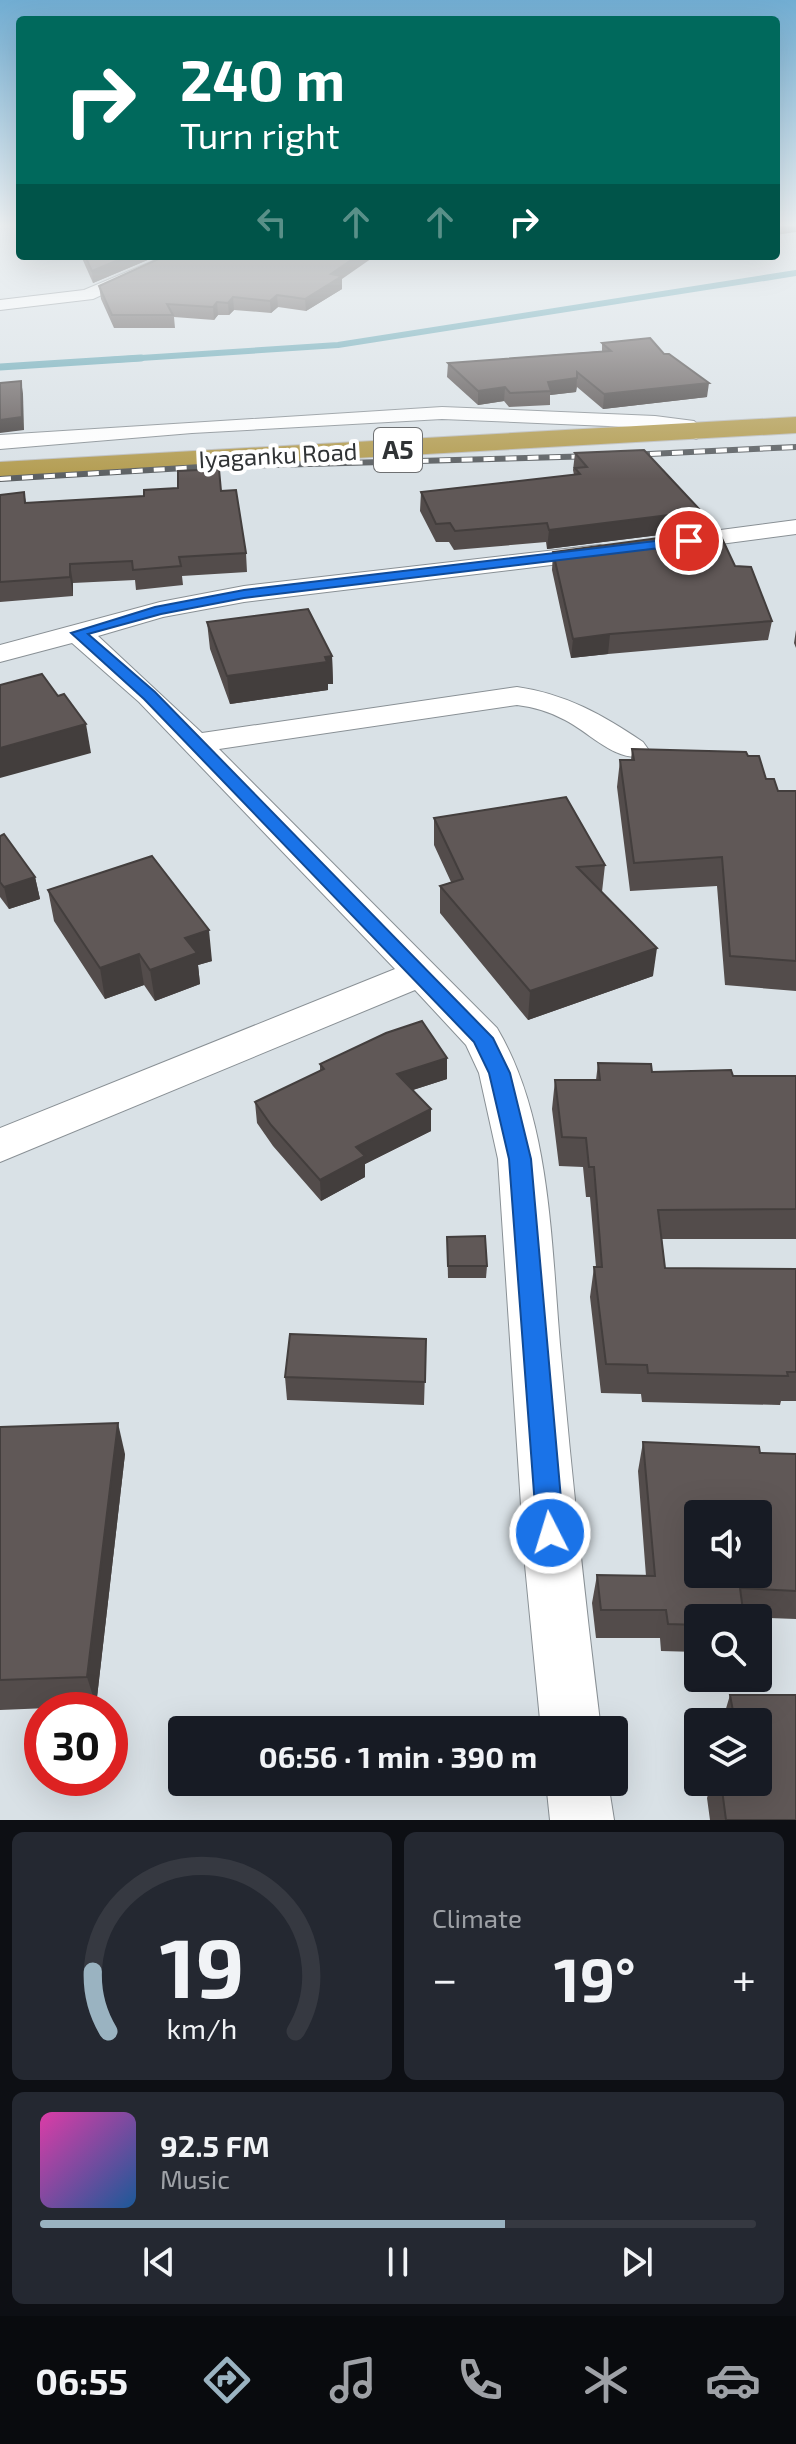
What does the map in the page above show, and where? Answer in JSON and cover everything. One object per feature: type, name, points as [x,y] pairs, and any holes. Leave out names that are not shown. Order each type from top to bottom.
[{"type":"highway","name":"Iyaganku Road","points":[[0,470],[796,425]]},
{"type":"street","points":[[0,442],[442,413],[655,422],[686,426],[696,433]]},
{"type":"street","points":[[0,654],[160,610],[244,594],[796,527]]},
{"type":"street","points":[[78,633],[149,696],[421,973],[483,1038],[499,1073],[520,1159],[553,1565],[569,1716]]},
{"type":"street","points":[[195,743],[517,696],[542,698],[565,706],[632,749]]},
{"type":"street","points":[[0,1146],[421,973]]},
{"type":"street","points":[[579,1796],[582,1820]]},
{"type":"building","points":[[109,309],[170,309],[173,315],[112,315]]},
{"type":"building","points":[[650,338],[664,354],[669,354],[709,383],[604,394],[577,372],[577,378],[548,382],[551,391],[510,393],[505,387],[478,391],[448,363],[611,351],[602,343]]},
{"type":"building","points":[[21,381],[22,417],[0,420],[0,383]]},
{"type":"building","points":[[644,450],[701,511],[549,530],[547,523],[455,531],[450,523],[436,524],[421,492],[580,474],[575,468],[587,467],[575,453]]},
{"type":"building","points":[[219,469],[221,491],[236,490],[246,553],[179,557],[181,566],[133,570],[132,561],[70,564],[70,577],[0,582],[0,495],[24,492],[25,503],[144,496],[144,490],[178,488],[178,471]]},
{"type":"building","points":[[718,530],[735,566],[751,567],[772,621],[573,639],[553,552]]},
{"type":"building","points":[[308,609],[332,656],[325,657],[327,662],[227,676],[207,622]]},
{"type":"building","points":[[42,674],[58,696],[64,694],[86,724],[0,748],[0,685]]},
{"type":"building","points":[[632,749],[746,752],[748,756],[759,756],[766,779],[774,779],[778,791],[796,791],[796,961],[730,956],[722,857],[634,863],[620,760],[634,760]]},
{"type":"building","points":[[566,797],[605,865],[577,867],[657,948],[530,991],[440,886],[463,879],[434,818]]},
{"type":"building","points":[[4,834],[35,877],[4,887],[0,882],[0,836]]},
{"type":"building","points":[[152,856],[209,930],[185,938],[197,953],[150,970],[139,954],[100,968],[48,890]]},
{"type":"building","points":[[422,1021],[447,1058],[397,1074],[431,1109],[356,1147],[365,1156],[320,1180],[271,1125],[255,1102],[324,1069],[320,1064],[386,1033]]},
{"type":"building","points":[[598,1063],[651,1064],[652,1072],[731,1070],[733,1076],[796,1076],[796,1209],[658,1210],[665,1268],[796,1269],[796,1372],[787,1372],[788,1376],[648,1373],[647,1365],[606,1364],[594,1267],[602,1267],[594,1167],[589,1167],[586,1138],[562,1137],[555,1080],[600,1080]]},
{"type":"building","points":[[485,1236],[487,1266],[448,1266],[447,1237]]},
{"type":"building","points":[[290,1334],[426,1339],[425,1382],[285,1377]]},
{"type":"building","points":[[118,1423],[87,1677],[0,1680],[0,1427]]},
{"type":"building","points":[[643,1442],[759,1447],[760,1453],[796,1454],[796,1591],[740,1588],[742,1604],[684,1604],[684,1625],[668,1624],[666,1610],[601,1610],[597,1575],[655,1576]]},
{"type":"building","points":[[730,1695],[796,1695],[796,1820],[726,1820],[723,1796],[772,1796],[772,1708],[732,1708]]},
{"type":"waterway","points":[[121,359],[338,345],[567,309]]},
{"type":"waterway","points":[[121,359],[141,358]]},
{"type":"waterway","points":[[0,367],[121,359]]},
{"type":"waterway","points":[[110,360],[121,359]]},
{"type":"railway","points":[[628,455],[796,447]]},
{"type":"railway","points":[[0,479],[201,467],[596,456]]},
{"type":"route","points":[[550,1533],[520,1159],[499,1073],[483,1038],[149,696],[78,633],[160,610],[244,594],[689,541]]}]
